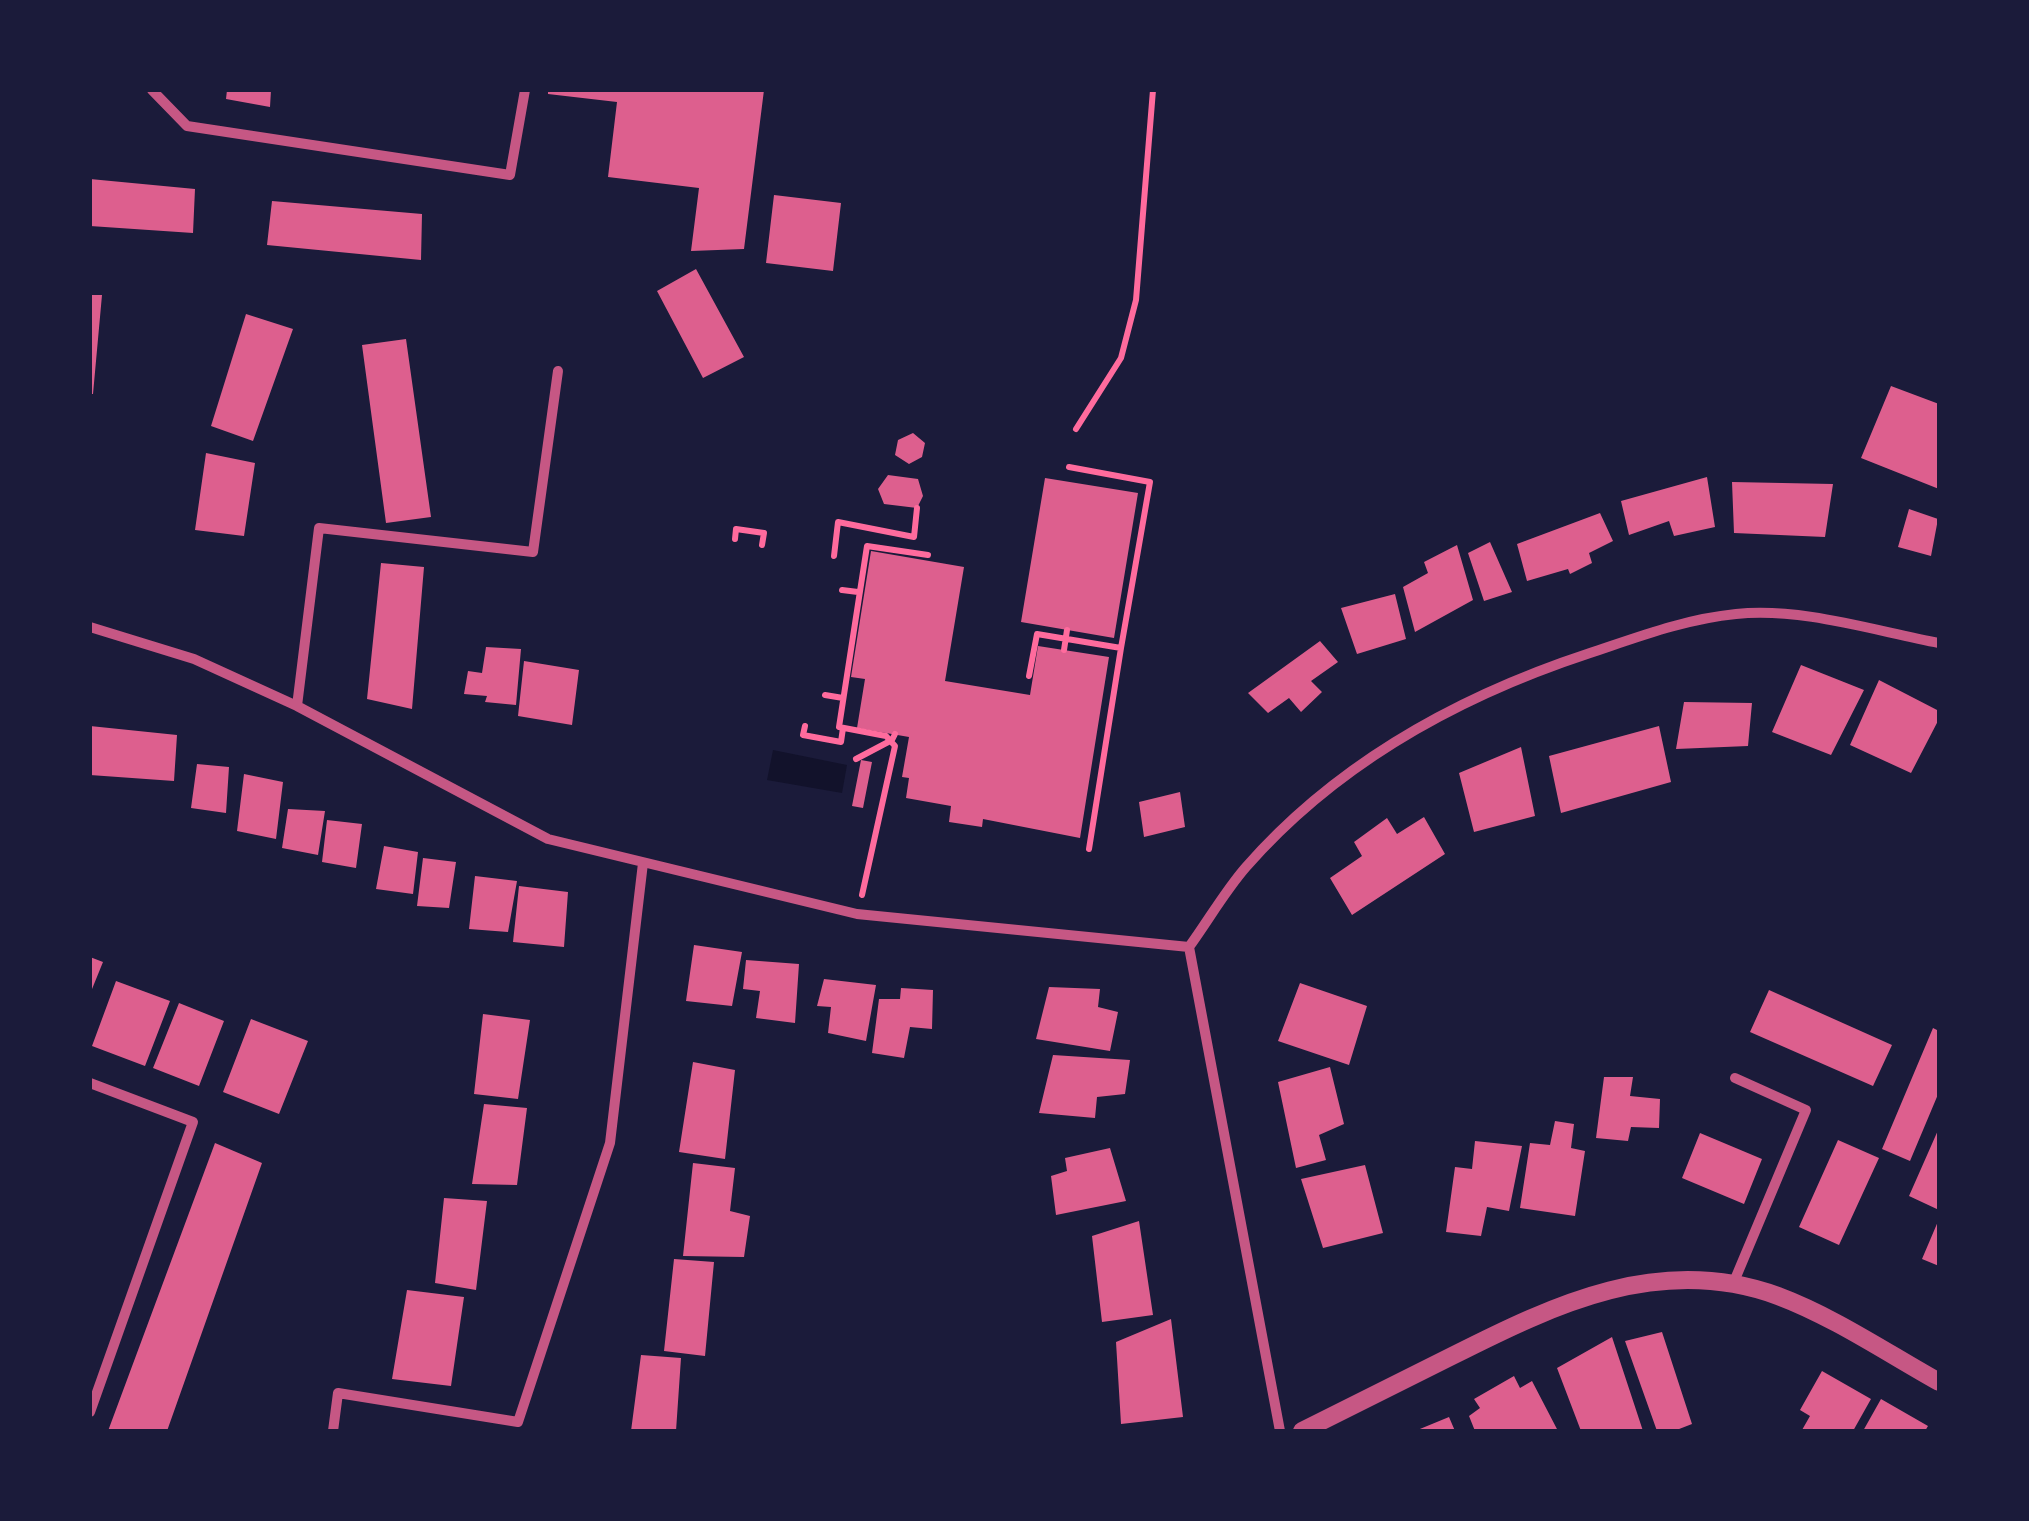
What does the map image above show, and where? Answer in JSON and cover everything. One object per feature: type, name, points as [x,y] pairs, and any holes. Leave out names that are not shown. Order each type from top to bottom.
[{"type":"street","points":[[152,90],[187,126],[510,175],[525,90]]},
{"type":"street","points":[[296,706],[319,528],[533,552],[558,371]]},
{"type":"street","points":[[1280,1431],[1189,947],[1245,868],[1364,759],[1524,674],[1667,626],[1739,613],[1807,619],[1939,643]]},
{"type":"street","points":[[90,627],[194,659],[296,706],[548,839],[857,914],[1189,947]]},
{"type":"street","points":[[333,1431],[338,1393],[518,1422],[610,1143],[643,864]]},
{"type":"street","points":[[1733,1284],[1806,1110],[1735,1078]]},
{"type":"street","points":[[90,1083],[192,1122],[90,1412]]},
{"type":"street","points":[[1302,1431],[1543,1311],[1597,1290],[1676,1280],[1733,1284],[1819,1315],[1939,1382]]},
{"type":"street","points":[[90,1374],[102,1378]]},
{"type":"path","points":[[1076,428],[1121,358],[1136,300],[1152,90]]},
{"type":"path","points":[[1069,468],[1150,482],[1141,503],[1134,540],[1089,849]]},
{"type":"path","points":[[834,556],[838,522],[914,538],[917,508]]},
{"type":"path","points":[[735,539],[736,529],[764,532],[762,545]]},
{"type":"path","points":[[894,737],[839,727],[858,592],[867,546],[928,555]]},
{"type":"path","points":[[842,590],[858,592]]},
{"type":"path","points":[[1029,676],[1035,634],[1067,635],[1121,648]]},
{"type":"path","points":[[1064,650],[1067,635]]},
{"type":"path","points":[[825,695],[843,698]]},
{"type":"path","points":[[805,726],[803,735],[842,742],[844,728]]},
{"type":"path","points":[[856,759],[894,737]]},
{"type":"path","points":[[857,914],[894,737]]},
{"type":"shaded area","points":[[773,750],[847,765],[842,793],[767,780]]},
{"type":"building","points":[[227,90],[271,90],[270,107],[226,99]]},
{"type":"building","points":[[548,90],[764,90],[744,249],[691,251],[699,188],[608,177],[617,102],[548,94]]},
{"type":"building","points":[[90,179],[195,189],[193,233],[90,226]]},
{"type":"building","points":[[774,195],[841,203],[833,271],[766,263]]},
{"type":"building","points":[[272,201],[422,214],[421,260],[267,245]]},
{"type":"building","points":[[696,269],[744,357],[703,378],[657,291]]},
{"type":"building","points":[[90,295],[102,295],[93,394],[90,394]]},
{"type":"building","points":[[246,314],[293,329],[253,441],[211,426]]},
{"type":"building","points":[[406,339],[431,517],[386,523],[362,345]]},
{"type":"building","points":[[1891,386],[1939,404],[1939,489],[1861,458]]},
{"type":"building","points":[[913,433],[925,443],[922,457],[909,464],[895,455],[898,440]]},
{"type":"building","points":[[206,453],[255,463],[244,536],[195,530]]},
{"type":"building","points":[[888,475],[918,479],[923,496],[917,508],[884,504],[878,489]]},
{"type":"building","points":[[1707,477],[1715,527],[1674,536],[1669,521],[1629,535],[1621,501]]},
{"type":"building","points":[[1045,478],[1138,493],[1114,638],[1021,622]]},
{"type":"building","points":[[1732,482],[1833,484],[1825,537],[1734,533]]},
{"type":"building","points":[[1909,509],[1938,519],[1931,556],[1898,547]]},
{"type":"building","points":[[1600,513],[1613,541],[1589,553],[1592,563],[1570,574],[1568,569],[1527,581],[1517,544]]},
{"type":"building","points":[[1490,542],[1512,592],[1484,601],[1468,553]]},
{"type":"building","points":[[1457,545],[1473,600],[1415,632],[1403,587],[1428,573],[1424,562]]},
{"type":"building","points":[[871,551],[964,567],[945,681],[1030,695],[1038,646],[1109,657],[1080,838],[983,819],[982,827],[949,822],[951,806],[906,798],[909,778],[902,777],[909,737],[857,728],[865,679],[851,677]]},
{"type":"building","points":[[381,563],[424,567],[412,709],[367,699]]},
{"type":"building","points":[[1395,594],[1406,639],[1357,654],[1341,608]]},
{"type":"building","points":[[1320,641],[1338,662],[1311,681],[1322,692],[1301,712],[1289,698],[1268,713],[1248,693]]},
{"type":"building","points":[[486,647],[521,649],[516,705],[485,702],[487,696],[464,694],[468,671],[482,673]]},
{"type":"building","points":[[524,661],[579,670],[572,725],[518,716]]},
{"type":"building","points":[[1801,665],[1864,690],[1831,755],[1772,732]]},
{"type":"building","points":[[1879,680],[1939,711],[1939,719],[1911,773],[1850,745]]},
{"type":"building","points":[[1684,702],[1752,703],[1748,746],[1676,749]]},
{"type":"building","points":[[90,726],[177,735],[174,781],[90,775]]},
{"type":"building","points":[[1659,726],[1671,782],[1561,813],[1549,756]]},
{"type":"building","points":[[1521,747],[1535,816],[1474,832],[1459,773]]},
{"type":"building","points":[[861,760],[872,762],[863,808],[852,806]]},
{"type":"building","points":[[197,764],[229,767],[226,813],[191,808]]},
{"type":"building","points":[[244,774],[283,782],[276,839],[237,831]]},
{"type":"building","points":[[1180,792],[1185,827],[1144,837],[1139,802]]},
{"type":"building","points":[[288,809],[325,811],[318,855],[282,848]]},
{"type":"building","points":[[1424,817],[1445,854],[1352,915],[1330,878],[1362,856],[1354,842],[1387,818],[1397,834]]},
{"type":"building","points":[[327,820],[362,824],[356,868],[322,862]]},
{"type":"building","points":[[384,846],[418,852],[413,894],[376,889]]},
{"type":"building","points":[[423,858],[456,862],[449,908],[417,906]]},
{"type":"building","points":[[475,876],[517,881],[508,932],[469,929]]},
{"type":"building","points":[[519,886],[568,892],[564,947],[513,942]]},
{"type":"building","points":[[694,945],[742,952],[732,1006],[686,1001]]},
{"type":"building","points":[[90,957],[103,962],[90,994]]},
{"type":"building","points":[[746,960],[799,964],[795,1023],[756,1018],[760,991],[743,989]]},
{"type":"building","points":[[824,979],[876,985],[866,1041],[828,1033],[831,1007],[817,1006]]},
{"type":"building","points":[[116,981],[170,1001],[145,1066],[92,1046]]},
{"type":"building","points":[[1300,983],[1367,1006],[1349,1065],[1278,1041]]},
{"type":"building","points":[[1049,987],[1100,989],[1098,1007],[1118,1012],[1110,1051],[1036,1039]]},
{"type":"building","points":[[901,988],[933,990],[932,1029],[910,1027],[904,1058],[872,1053],[879,999],[900,999]]},
{"type":"building","points":[[1769,990],[1892,1045],[1873,1086],[1750,1032]]},
{"type":"building","points":[[179,1003],[224,1021],[199,1086],[153,1068]]},
{"type":"building","points":[[483,1014],[530,1020],[518,1099],[474,1094]]},
{"type":"building","points":[[251,1019],[308,1041],[279,1114],[223,1092]]},
{"type":"building","points":[[1933,1028],[1939,1031],[1939,1092],[1910,1161],[1882,1149]]},
{"type":"building","points":[[1053,1055],[1130,1060],[1125,1094],[1097,1097],[1095,1118],[1039,1113]]},
{"type":"building","points":[[693,1062],[735,1070],[725,1159],[679,1152]]},
{"type":"building","points":[[1330,1067],[1344,1124],[1319,1135],[1326,1160],[1296,1168],[1278,1082]]},
{"type":"building","points":[[1604,1077],[1633,1077],[1630,1096],[1660,1099],[1659,1128],[1631,1127],[1628,1141],[1596,1138]]},
{"type":"building","points":[[484,1104],[527,1108],[517,1185],[472,1184]]},
{"type":"building","points":[[1555,1121],[1574,1124],[1571,1148],[1585,1151],[1575,1216],[1520,1208],[1530,1143],[1550,1145]]},
{"type":"building","points":[[1939,1128],[1939,1210],[1909,1196]]},
{"type":"building","points":[[1700,1133],[1762,1159],[1744,1204],[1682,1178]]},
{"type":"building","points":[[1838,1140],[1879,1158],[1839,1245],[1799,1227]]},
{"type":"building","points":[[1475,1141],[1522,1146],[1509,1211],[1487,1207],[1481,1236],[1446,1232],[1455,1167],[1472,1169]]},
{"type":"building","points":[[215,1143],[262,1163],[167,1431],[108,1431]]},
{"type":"building","points":[[1110,1148],[1126,1201],[1056,1215],[1051,1176],[1067,1171],[1065,1158]]},
{"type":"building","points":[[693,1163],[735,1168],[730,1211],[750,1216],[744,1257],[683,1256]]},
{"type":"building","points":[[1365,1165],[1383,1233],[1323,1248],[1301,1179]]},
{"type":"building","points":[[444,1198],[487,1201],[476,1290],[435,1283]]},
{"type":"building","points":[[1939,1219],[1939,1266],[1922,1259]]},
{"type":"building","points":[[1139,1221],[1153,1315],[1102,1322],[1092,1236]]},
{"type":"building","points":[[674,1259],[714,1262],[705,1356],[664,1351]]},
{"type":"building","points":[[407,1290],[464,1297],[451,1386],[392,1379]]},
{"type":"building","points":[[1171,1319],[1183,1417],[1121,1424],[1116,1342]]},
{"type":"building","points":[[1662,1332],[1692,1424],[1674,1431],[1657,1431],[1625,1341]]},
{"type":"building","points":[[1612,1337],[1643,1431],[1581,1431],[1557,1368]]},
{"type":"building","points":[[641,1355],[681,1358],[676,1431],[631,1431]]},
{"type":"building","points":[[1822,1371],[1871,1399],[1853,1431],[1802,1430],[1810,1416],[1800,1410]]},
{"type":"building","points":[[1514,1376],[1520,1388],[1532,1381],[1558,1431],[1475,1431],[1469,1416],[1480,1408],[1474,1399]]},
{"type":"building","points":[[1881,1399],[1928,1426],[1925,1431],[1863,1431]]},
{"type":"building","points":[[1449,1417],[1455,1431],[1415,1431]]}]
